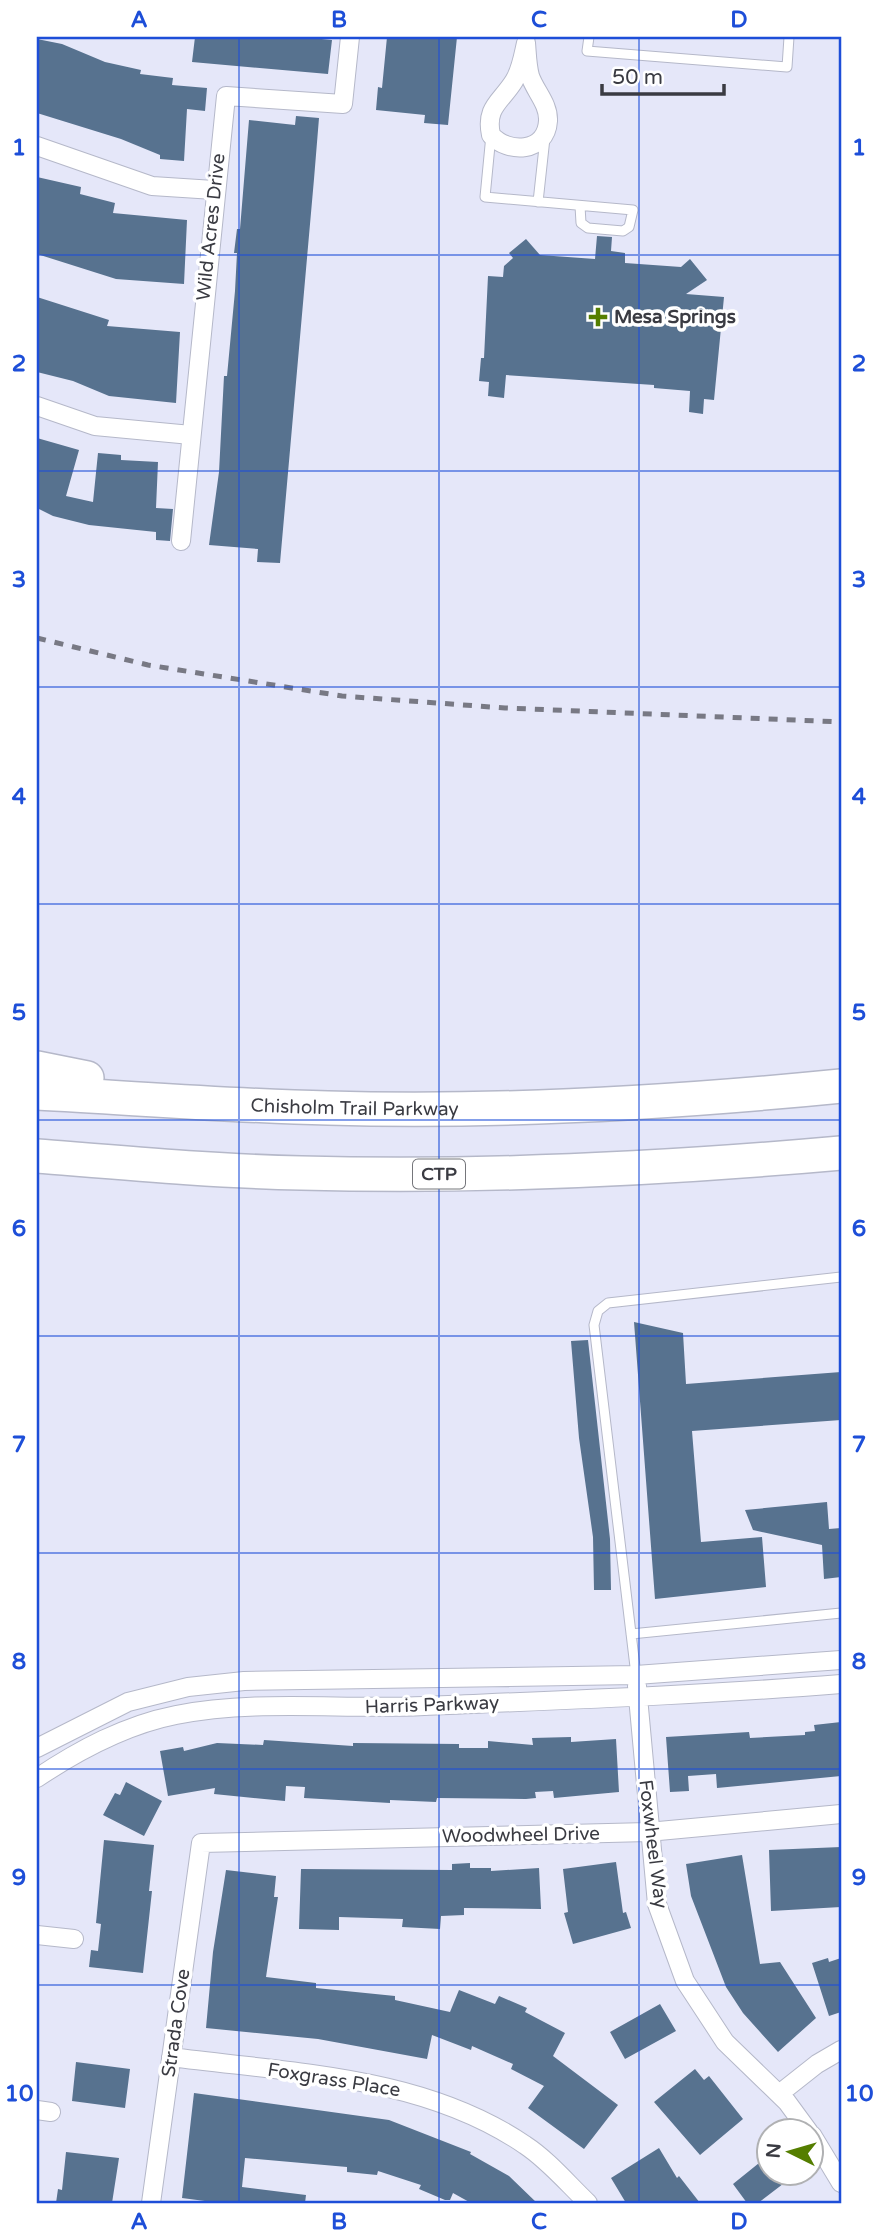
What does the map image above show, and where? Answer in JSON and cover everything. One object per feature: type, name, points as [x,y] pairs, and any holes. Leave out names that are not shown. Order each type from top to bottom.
[{"type":"highway","points":[[37,1069],[227,1105]]},
{"type":"highway","name":"Chisholm Trail Parkway","points":[[37,1093],[227,1105],[406,1110],[623,1105],[841,1086]]},
{"type":"highway","name":"CTP","points":[[37,1156],[217,1170],[405,1175],[725,1163],[841,1153]]},
{"type":"highway","points":[[37,1174],[217,1170]]},
{"type":"street","name":"Wild Acres Drive","points":[[181,541],[214,190],[226,96],[343,104],[351,37]]},
{"type":"street","points":[[527,40],[530,77],[547,111],[545,133],[532,145],[519,148],[503,145],[491,135],[489,115],[493,105],[515,80],[527,40]]},
{"type":"street","points":[[37,146],[152,186],[214,190]]},
{"type":"street","points":[[37,405],[95,426],[191,435]]},
{"type":"street","name":"Harris Parkway","points":[[37,1748],[128,1702],[188,1687],[244,1681],[636,1675],[841,1660]]},
{"type":"street","name":"Foxwheel Way","points":[[636,1675],[648,1832],[657,1904],[685,1981],[725,2042],[779,2094],[798,2118]]},
{"type":"street","name":"Harris Parkway","points":[[37,1778],[125,1730],[174,1715],[242,1707],[419,1707],[841,1684]]},
{"type":"street","name":"Woodwheel Drive","points":[[201,1843],[648,1832],[841,1814]]},
{"type":"street","name":"Strada Cove","points":[[151,2203],[201,1843]]},
{"type":"street","points":[[37,1935],[74,1939]]},
{"type":"street","points":[[779,2094],[817,2064],[841,2050]]},
{"type":"street","name":"Foxgrass Place","points":[[171,2057],[396,2088],[463,2109],[527,2145],[588,2203]]},
{"type":"street","name":"Foxwheel Way","points":[[826,2159],[841,2183]]},
{"type":"lane","points":[[589,37],[587,51],[786,67],[789,37]]},
{"type":"lane","points":[[538,202],[545,133]]},
{"type":"lane","points":[[491,135],[485,197],[633,210],[631,224],[623,231],[588,228],[580,222],[580,206]]},
{"type":"lane","points":[[636,1675],[594,1325],[598,1311],[608,1303],[841,1277]]},
{"type":"lane","points":[[631,1634],[841,1613]]},
{"type":"building","points":[[195,37],[301,37],[332,40],[328,74],[192,62]]},
{"type":"building","points":[[387,37],[457,37],[448,125],[424,123],[425,115],[376,110],[378,87],[382,88]]},
{"type":"building","points":[[37,39],[62,44],[105,62],[141,70],[140,74],[173,78],[172,85],[207,88],[205,111],[187,109],[184,161],[160,159],[160,155],[121,139],[37,113]]},
{"type":"building","points":[[296,116],[319,118],[314,179],[280,563],[257,562],[258,549],[209,545],[219,472],[224,376],[227,376],[235,291],[237,253],[234,253],[237,229],[240,229],[249,120],[295,125]]},
{"type":"building","points":[[37,177],[81,187],[80,194],[115,203],[113,213],[187,220],[184,284],[116,279],[37,254]]},
{"type":"building","points":[[597,236],[612,237],[611,251],[625,253],[625,263],[681,267],[690,259],[707,280],[686,294],[724,297],[714,400],[704,399],[703,414],[689,412],[690,391],[654,388],[654,385],[506,375],[504,398],[488,396],[489,382],[479,381],[481,358],[484,358],[488,276],[503,277],[504,266],[513,258],[509,253],[526,239],[540,255],[595,259]]},
{"type":"building","points":[[37,297],[109,320],[107,326],[180,332],[176,403],[109,396],[73,381],[37,372]]},
{"type":"building","points":[[37,438],[79,450],[66,496],[93,502],[98,453],[121,455],[121,460],[158,462],[156,508],[173,509],[170,541],[156,540],[156,532],[89,525],[53,516],[37,508]]},
{"type":"building","points":[[634,1322],[683,1333],[686,1384],[841,1372],[841,1420],[692,1431],[701,1542],[762,1537],[766,1587],[655,1599]]},
{"type":"building","points":[[588,1340],[610,1539],[611,1590],[594,1590],[593,1537],[579,1438],[571,1341]]},
{"type":"building","points":[[827,1502],[829,1529],[841,1528],[841,1577],[824,1579],[822,1545],[753,1530],[745,1510]]},
{"type":"building","points":[[841,1722],[841,1776],[717,1788],[716,1774],[688,1776],[689,1791],[670,1792],[666,1737],[749,1732],[750,1738],[805,1735],[805,1732],[815,1731],[814,1725]]},
{"type":"building","points":[[571,1737],[571,1742],[616,1739],[619,1792],[554,1798],[553,1791],[535,1792],[536,1798],[526,1799],[437,1798],[436,1802],[390,1800],[390,1803],[304,1798],[305,1787],[286,1786],[285,1801],[214,1794],[215,1788],[168,1796],[160,1751],[183,1747],[184,1751],[217,1743],[263,1745],[264,1740],[353,1746],[353,1743],[459,1744],[459,1748],[488,1748],[488,1741],[533,1745],[532,1738]]},
{"type":"building","points":[[126,1782],[162,1801],[144,1836],[103,1815],[115,1793],[120,1795]]},
{"type":"building","points":[[104,1840],[154,1845],[143,1973],[89,1967],[91,1950],[98,1951],[101,1924],[96,1923]]},
{"type":"building","points":[[841,1847],[841,1907],[771,1911],[769,1850]]},
{"type":"building","points":[[742,1855],[760,1964],[780,1962],[816,2018],[778,2052],[743,2013],[726,1987],[691,1896],[686,1864]]},
{"type":"building","points":[[616,1862],[623,1913],[626,1912],[631,1928],[573,1944],[564,1913],[568,1912],[563,1869]]},
{"type":"building","points":[[470,1863],[470,1868],[491,1868],[491,1871],[539,1868],[541,1909],[464,1908],[464,1915],[441,1916],[440,1929],[402,1927],[403,1919],[339,1917],[339,1930],[299,1929],[301,1869],[452,1870],[452,1864]]},
{"type":"building","points":[[226,1870],[276,1876],[274,1897],[278,1897],[266,1977],[316,1983],[316,1988],[395,1996],[395,2000],[450,2012],[459,1990],[495,2004],[499,1996],[527,2008],[525,2012],[565,2033],[553,2056],[618,2105],[584,2149],[528,2108],[544,2086],[511,2069],[513,2064],[472,2046],[471,2050],[432,2035],[427,2059],[318,2039],[206,2028],[213,1952]]},
{"type":"building","points":[[828,1958],[829,1962],[841,1958],[841,2012],[829,2016],[812,1963]]},
{"type":"building","points":[[660,2004],[676,2031],[625,2059],[610,2032]]},
{"type":"building","points":[[76,2062],[130,2069],[125,2108],[72,2101]]},
{"type":"building","points":[[695,2069],[704,2080],[709,2076],[743,2119],[700,2155],[654,2102]]},
{"type":"building","points":[[194,2093],[389,2120],[471,2152],[470,2154],[509,2176],[537,2203],[471,2203],[453,2193],[450,2200],[445,2200],[419,2189],[421,2185],[378,2171],[377,2175],[347,2172],[347,2167],[245,2158],[242,2187],[306,2195],[305,2203],[220,2203],[182,2198]]},
{"type":"building","points":[[659,2148],[677,2178],[679,2176],[700,2203],[626,2203],[611,2178]]},
{"type":"building","points":[[66,2152],[119,2158],[112,2203],[56,2203],[58,2189],[62,2190]]},
{"type":"building","points":[[756,2165],[756,2188],[778,2188],[758,2203],[747,2203],[733,2184]]},
{"type":"railway","points":[[37,638],[148,665],[342,696],[505,708],[841,722]]},
{"type":"place","name":"Mesa Springs","points":[[598,317]]}]
